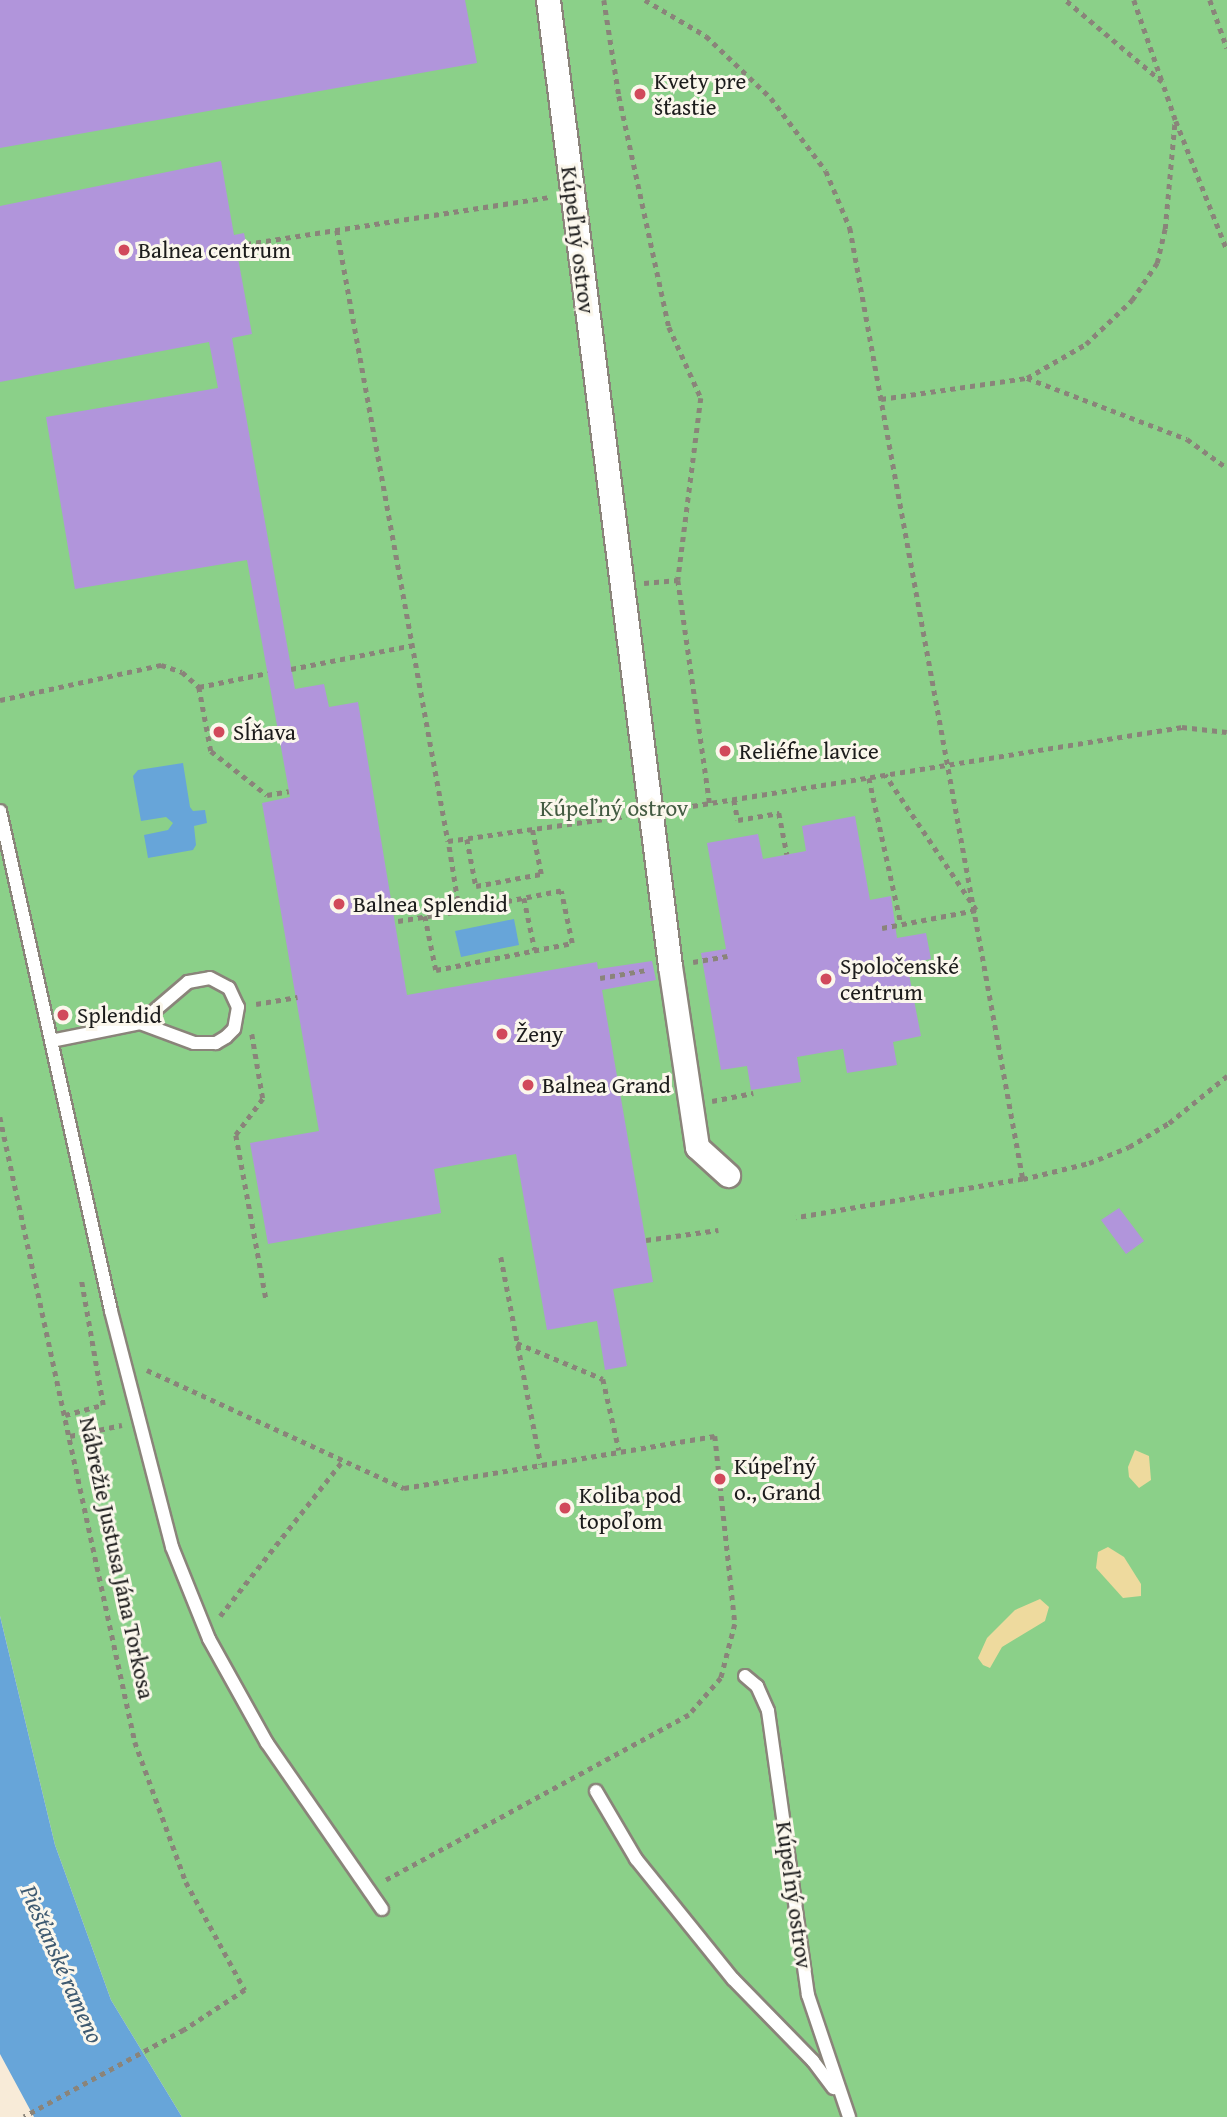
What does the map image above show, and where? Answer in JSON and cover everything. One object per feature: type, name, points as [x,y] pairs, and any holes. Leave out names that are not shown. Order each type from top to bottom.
[{"type":"street","name":"Kúpeľný ostrov","points":[[548,0],[691,1104],[698,1146],[727,1175]]},
{"type":"lane","points":[[0,811],[127,1380],[172,1547],[209,1639],[267,1743],[382,1909]]},
{"type":"lane","points":[[51,1041],[140,1023],[199,978],[220,981],[243,1007],[234,1029],[216,1043],[205,1045],[140,1023]]},
{"type":"lane","name":"Kúpeľný ostrov","points":[[745,1676],[757,1686],[768,1711],[808,1995],[839,2097],[849,2117]]},
{"type":"lane","points":[[596,1791],[636,1858],[733,1979],[813,2061],[839,2097]]},
{"type":"path","points":[[604,0],[619,96],[669,327],[701,398],[678,580],[710,804]]},
{"type":"path","points":[[645,0],[706,36],[771,98],[826,172],[850,228],[1023,1179]]},
{"type":"path","points":[[1065,0],[1162,82]]},
{"type":"path","points":[[1134,0],[1175,120],[1227,250]]},
{"type":"path","points":[[1210,0],[1227,48]]},
{"type":"path","points":[[881,399],[1027,378],[1086,344],[1132,300],[1157,263],[1166,229],[1175,120]]},
{"type":"path","points":[[246,244],[572,194]]},
{"type":"path","points":[[1027,378],[1187,439],[1227,468]]},
{"type":"path","points":[[622,585],[678,580]]},
{"type":"path","points":[[291,669],[413,645]]},
{"type":"path","points":[[0,700],[161,665],[182,672],[199,687],[211,751],[267,795],[289,791]]},
{"type":"path","points":[[199,687],[268,673]]},
{"type":"path","points":[[885,775],[976,910]]},
{"type":"path","points":[[870,778],[901,925]]},
{"type":"path","points":[[734,800],[737,820],[779,813],[787,854]]},
{"type":"path","points":[[467,839],[476,886],[541,874],[533,829]]},
{"type":"path","points":[[448,841],[459,911]]},
{"type":"path","points":[[398,921],[425,916],[459,911],[561,891],[572,943],[436,970],[425,916]]},
{"type":"path","points":[[524,898],[535,950]]},
{"type":"path","points":[[883,928],[976,910]]},
{"type":"path","points":[[266,1298],[236,1135],[263,1098],[243,1007],[297,997]]},
{"type":"path","points":[[796,1218],[1023,1179],[1090,1163],[1129,1147],[1169,1123],[1227,1076]]},
{"type":"path","points":[[691,1104],[753,1093]]},
{"type":"path","name":"Nábrežie Justusa Jána Torkosa","points":[[0,1117],[139,1756],[186,1882],[245,1990],[184,2030],[24,2117]]},
{"type":"path","points":[[646,1240],[718,1230]]},
{"type":"path","points":[[65,1415],[103,1405],[78,1263],[97,1247]]},
{"type":"path","points":[[501,1257],[541,1464]]},
{"type":"path","points":[[517,1343],[603,1380],[619,1450]]},
{"type":"path","points":[[127,1380],[147,1370]]},
{"type":"path","points":[[147,1370],[150,1383]]},
{"type":"path","points":[[147,1370],[404,1488],[715,1436],[734,1625],[721,1678],[689,1715],[380,1884]]},
{"type":"path","points":[[70,1436],[137,1421]]},
{"type":"path","points":[[219,1618],[343,1460]]},
{"type":"path","points":[[215,1607],[225,1630]]},
{"type":"green space","name":"Kúpeľný ostrov","points":[[0,0],[1227,0],[1227,2117],[182,2117],[111,2000],[55,1845],[0,1616]]},
{"type":"sand","points":[[1135,1450],[1149,1456],[1151,1480],[1139,1488],[1129,1477],[1128,1467]]},
{"type":"sand","points":[[1108,1547],[1124,1557],[1141,1584],[1141,1596],[1123,1598],[1096,1568],[1098,1552]]},
{"type":"sand","points":[[1040,1599],[1049,1607],[1045,1621],[1002,1647],[990,1668],[983,1665],[978,1658],[987,1638],[1015,1610]]},
{"type":"water","points":[[183,763],[190,807],[193,811],[205,810],[207,823],[194,826],[196,845],[193,850],[148,858],[144,835],[168,830],[173,823],[166,817],[141,821],[133,776],[138,770]]},
{"type":"water","points":[[514,919],[519,945],[461,957],[455,931]]},
{"type":"water","name":"Piešťanské rameno","points":[[0,1616],[55,1845],[111,2000],[182,2117],[34,2117],[0,2054]]},
{"type":"building","points":[[0,0],[465,0],[477,63],[0,148]]},
{"type":"building","points":[[221,161],[234,235],[244,233],[249,256],[238,258],[252,334],[232,338],[295,689],[324,684],[329,707],[358,702],[407,995],[597,962],[598,969],[652,961],[656,980],[602,990],[653,1282],[613,1289],[627,1366],[605,1370],[597,1321],[547,1330],[516,1154],[434,1169],[441,1213],[268,1244],[250,1143],[319,1131],[262,803],[290,797],[247,560],[75,589],[46,417],[218,388],[209,342],[0,382],[0,206]]},
{"type":"building","points":[[855,816],[870,900],[891,896],[897,938],[926,933],[931,959],[907,964],[921,1036],[893,1042],[897,1065],[847,1073],[843,1049],[797,1057],[801,1082],[751,1090],[747,1066],[721,1070],[701,953],[726,949],[707,843],[758,834],[763,859],[806,851],[802,826]]},
{"type":"building","points":[[1119,1208],[1144,1241],[1126,1254],[1101,1220]]},
{"type":"place","name":"Kvety pre šťastie","points":[[640,94]]},
{"type":"place","name":"Balnea centrum","points":[[124,250]]},
{"type":"place","name":"Sĺňava","points":[[219,732]]},
{"type":"place","name":"Reliéfne lavice","points":[[725,751]]},
{"type":"place","name":"Balnea Splendid","points":[[339,904]]},
{"type":"place","name":"Spoločenské centrum","points":[[826,979]]},
{"type":"place","name":"Splendid","points":[[63,1015]]},
{"type":"place","name":"Ženy","points":[[502,1034]]},
{"type":"place","name":"Balnea Grand","points":[[528,1085]]},
{"type":"place","name":"Kúpeľný o., Grand","points":[[720,1479]]},
{"type":"place","name":"Koliba pod topoľom","points":[[565,1508]]}]
